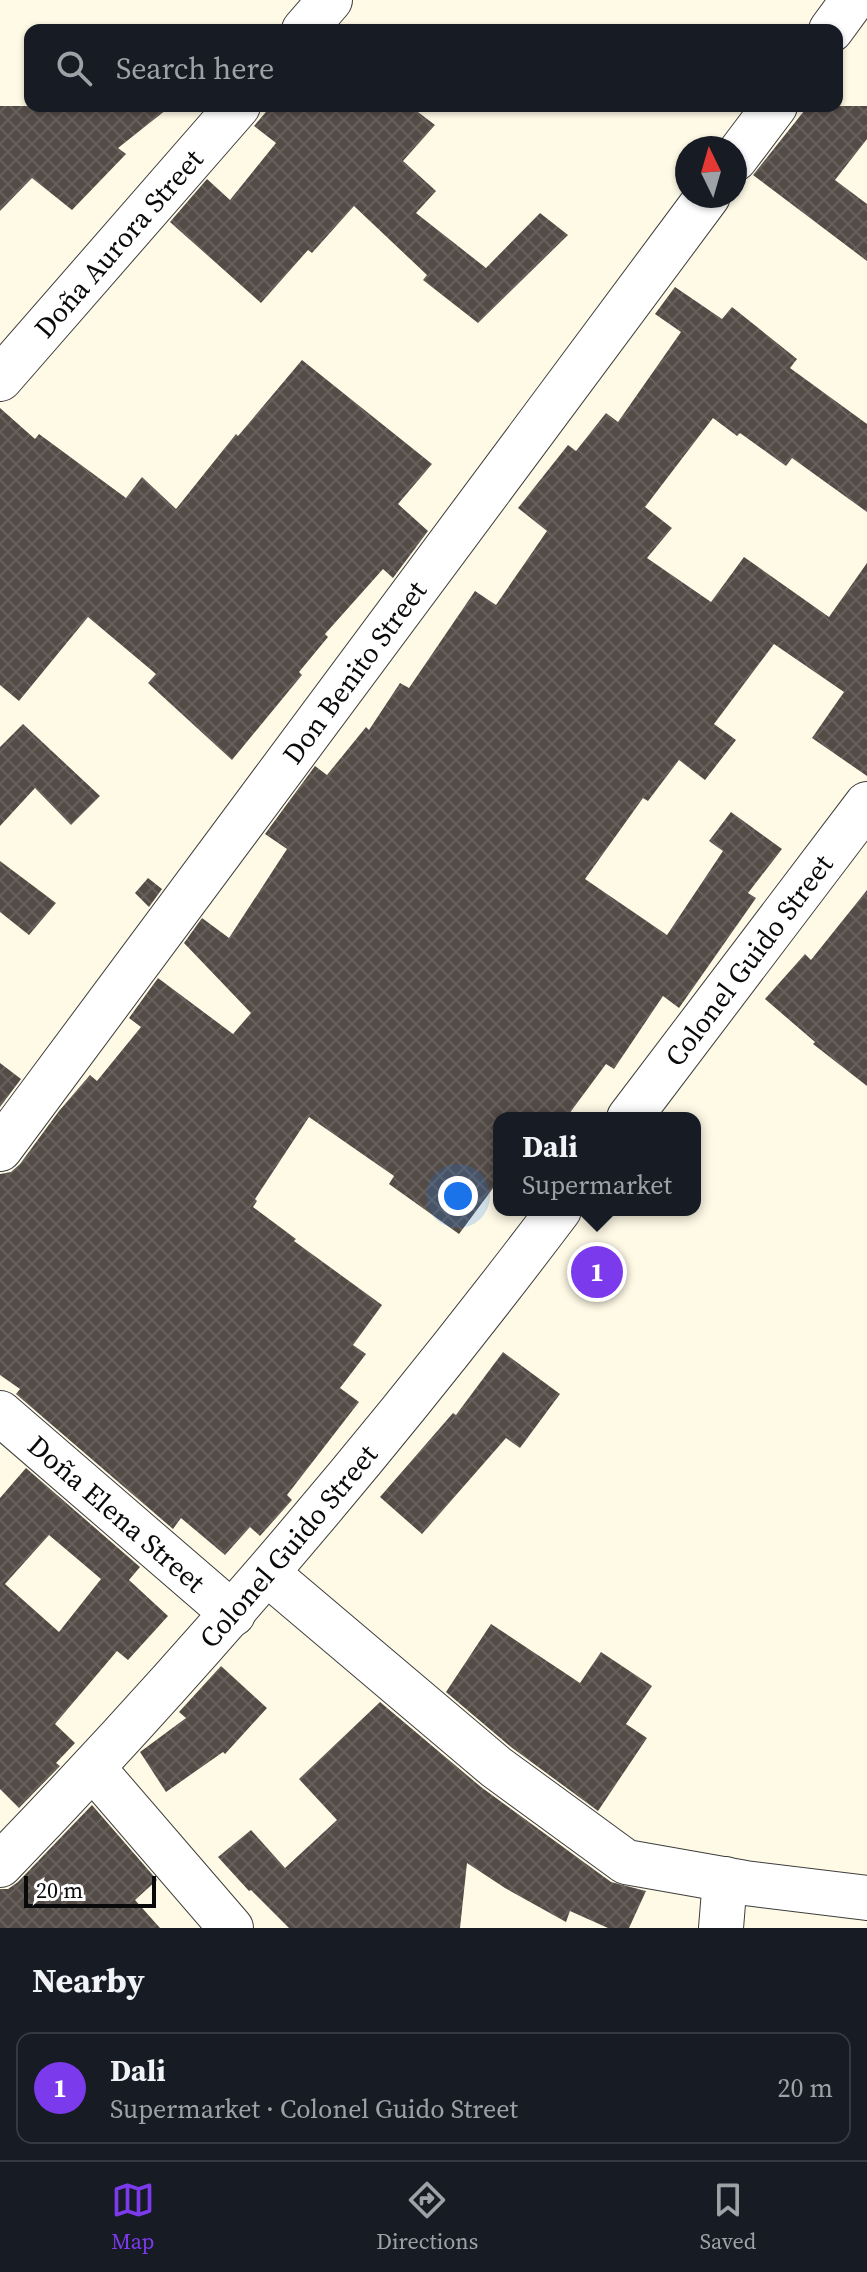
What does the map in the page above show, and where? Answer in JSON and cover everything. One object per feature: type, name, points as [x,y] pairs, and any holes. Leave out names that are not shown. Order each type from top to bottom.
[{"type":"street","points":[[309,24],[330,0]]},
{"type":"street","points":[[835,24],[853,0]]},
{"type":"street","name":"Doña Aurora Street","points":[[0,379],[233,112]]},
{"type":"street","points":[[747,143],[770,112]]},
{"type":"street","name":"Don Benito Street","points":[[0,1149],[699,208]]},
{"type":"street","name":"Colonel Guido Street","points":[[634,1112],[867,804]]},
{"type":"street","name":"Colonel Guido Street","points":[[0,1865],[93,1768],[268,1574],[492,1299],[554,1216]]},
{"type":"street","name":"Doña Elena Street","points":[[0,1413],[233,1614]]},
{"type":"street","points":[[268,1574],[496,1767],[626,1862],[867,1898]]},
{"type":"street","points":[[93,1768],[231,1928]]},
{"type":"street","points":[[721,1928],[725,1879]]},
{"type":"building","points":[[0,106],[24,106],[24,112],[163,112],[118,148],[126,154],[72,210],[32,178],[0,211]]},
{"type":"building","points":[[843,106],[867,106],[867,139],[835,180],[867,204],[867,261],[753,175],[803,112],[843,112]]},
{"type":"building","points":[[266,112],[418,112],[435,125],[403,161],[436,191],[416,213],[486,268],[540,213],[568,235],[478,323],[423,280],[427,275],[354,206],[312,253],[308,250],[261,303],[170,222],[207,179],[230,200],[276,143],[254,126]]},
{"type":"building","points":[[675,287],[722,319],[732,307],[797,359],[790,368],[867,424],[867,512],[792,458],[786,466],[713,418],[645,507],[672,528],[647,558],[711,602],[744,557],[829,617],[867,563],[867,776],[812,738],[844,692],[774,644],[714,724],[736,740],[705,780],[679,760],[648,801],[643,798],[585,879],[667,935],[723,851],[709,841],[731,812],[782,849],[748,893],[756,898],[679,1008],[663,996],[614,1069],[606,1064],[570,1112],[493,1112],[493,1188],[459,1234],[389,1184],[394,1176],[309,1117],[255,1199],[257,1201],[253,1207],[382,1305],[353,1345],[366,1354],[340,1388],[359,1402],[287,1495],[292,1500],[260,1536],[250,1527],[225,1555],[181,1518],[173,1529],[16,1394],[20,1389],[0,1375],[0,1174],[11,1172],[20,1164],[90,1075],[97,1081],[141,1027],[129,1018],[158,978],[233,1034],[251,1013],[184,943],[202,918],[229,938],[287,849],[265,834],[315,766],[327,775],[366,727],[369,730],[400,683],[409,688],[475,591],[496,605],[547,531],[518,508],[568,445],[576,451],[606,413],[618,422],[681,332],[655,314]]},
{"type":"building","points":[[302,360],[432,464],[398,504],[428,531],[393,578],[383,569],[325,634],[328,637],[299,672],[302,675],[232,760],[148,683],[156,674],[88,617],[19,701],[0,685],[0,408],[35,439],[39,434],[126,498],[142,477],[176,509],[236,434],[238,436]]},
{"type":"building","points":[[23,724],[100,796],[71,825],[35,788],[0,826],[0,747]]},
{"type":"building","points":[[0,861],[56,903],[29,935],[0,912]]},
{"type":"building","points":[[148,878],[162,889],[149,907],[135,893]]},
{"type":"building","points":[[867,890],[867,1086],[813,1044],[815,1042],[765,999],[805,954],[811,960]]},
{"type":"building","points":[[0,1063],[21,1079],[0,1107]]},
{"type":"building","points":[[503,1352],[560,1394],[520,1448],[506,1438],[422,1534],[380,1497],[453,1413],[456,1415]]},
{"type":"building","points":[[26,1468],[140,1567],[129,1580],[168,1616],[128,1660],[117,1651],[55,1724],[75,1743],[56,1763],[60,1766],[19,1808],[0,1789],[0,1498]],"holes":[[[49,1535],[101,1579],[59,1632],[5,1584]]]},
{"type":"building","points":[[491,1624],[580,1683],[601,1652],[652,1686],[626,1724],[647,1738],[598,1811],[511,1747],[446,1692]]},
{"type":"building","points":[[221,1666],[267,1708],[225,1754],[223,1752],[166,1792],[140,1752],[186,1718],[179,1712]]},
{"type":"building","points":[[380,1702],[481,1787],[611,1882],[646,1891],[629,1928],[608,1928],[570,1911],[566,1922],[467,1863],[460,1928],[289,1928],[218,1857],[251,1830],[285,1868],[337,1820],[299,1779]]},
{"type":"building","points":[[92,1805],[157,1880],[135,1900],[160,1928],[0,1928],[0,1889],[8,1889],[18,1882]]},
{"type":"place","name":"Dali","points":[[597,1272]]}]
